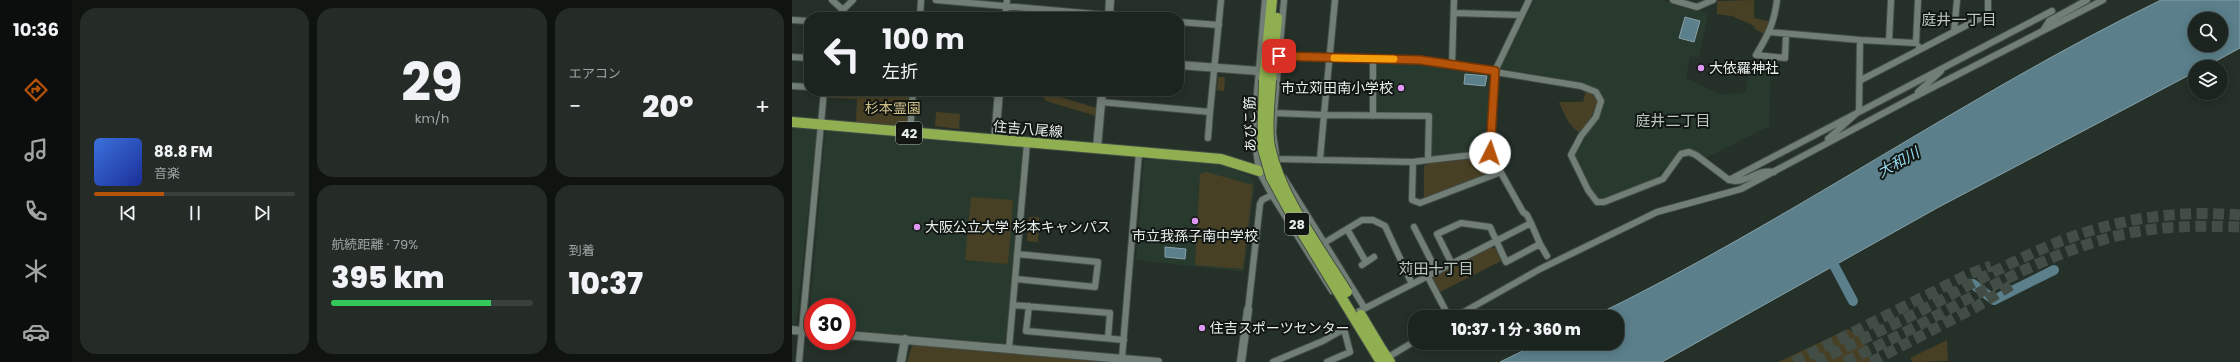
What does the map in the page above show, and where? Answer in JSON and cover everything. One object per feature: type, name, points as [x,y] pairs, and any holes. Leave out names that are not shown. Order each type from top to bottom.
[{"type":"main road","name":"あびこ筋","points":[[1268,80],[1272,0]]},
{"type":"main road","name":"あびこ筋","points":[[1278,0],[1268,80],[1262,146],[1271,177],[1296,223],[1382,358]]},
{"type":"main road","name":"住吉八尾線","points":[[792,122],[1221,159],[1259,171]]},
{"type":"street","points":[[832,0],[843,10],[852,0]]},
{"type":"street","points":[[921,12],[922,0]]},
{"type":"street","points":[[936,0],[1006,3],[1077,12]]},
{"type":"street","points":[[1109,12],[1110,0]]},
{"type":"street","points":[[1208,138],[1221,0]]},
{"type":"street","points":[[1265,0],[1254,135],[1259,171],[1272,195],[1348,317],[1364,307],[1428,277],[1531,223]]},
{"type":"street","points":[[1284,0],[1273,134],[1278,159],[1284,177],[1364,307]]},
{"type":"street","points":[[1320,159],[1335,0]]},
{"type":"street","points":[[1452,65],[1454,0]]},
{"type":"street","points":[[1530,0],[1495,71],[1490,153],[1522,212],[1527,215],[1547,256]]},
{"type":"street","points":[[1677,0],[1697,7],[1713,0]]},
{"type":"street","points":[[1777,0],[1775,20],[1770,32],[1756,55],[1785,58],[1786,34]]},
{"type":"street","points":[[1889,42],[1892,0]]},
{"type":"street","points":[[1918,0],[1916,43],[1921,49]]},
{"type":"street","points":[[1954,31],[1957,0]]},
{"type":"street","points":[[1860,80],[1988,14],[1988,0]]},
{"type":"street","points":[[2044,30],[2049,21],[2087,0]]},
{"type":"street","points":[[1467,310],[1540,269],[1656,212],[1741,190],[1820,146],[2103,0]]},
{"type":"street","points":[[1729,180],[2052,11]]},
{"type":"street","points":[[1454,13],[1522,15]]},
{"type":"street","points":[[792,20],[804,21]]},
{"type":"street","points":[[1184,22],[1218,25]]},
{"type":"street","points":[[1770,32],[1860,40],[1916,43]]},
{"type":"street","points":[[1820,146],[1859,111],[1860,40]]},
{"type":"street","points":[[1279,56],[1420,60],[1581,86],[1596,92],[1601,101],[1596,117],[1571,155],[1588,190],[1597,202],[1604,202],[1663,179],[1681,154],[1689,152],[1696,155],[1729,180],[1736,182],[1766,170],[1774,172]]},
{"type":"street","points":[[792,57],[804,58]]},
{"type":"street","points":[[1373,59],[1373,116]]},
{"type":"street","points":[[1184,65],[1259,71]]},
{"type":"street","points":[[1912,98],[1948,65]]},
{"type":"street","points":[[792,86],[804,87]]},
{"type":"street","points":[[798,362],[824,96]]},
{"type":"street","points":[[910,133],[913,96]]},
{"type":"street","points":[[995,140],[999,96]]},
{"type":"street","points":[[1097,148],[1102,96]]},
{"type":"street","points":[[1101,102],[1210,112]]},
{"type":"street","points":[[1274,113],[1429,116],[1428,160]]},
{"type":"street","points":[[1254,135],[1260,131],[1273,134]]},
{"type":"street","points":[[1009,348],[1027,143]]},
{"type":"street","points":[[1122,358],[1139,152]]},
{"type":"street","points":[[1278,159],[1413,162],[1490,153]]},
{"type":"street","points":[[1413,162],[1412,200],[1420,204],[1501,172]]},
{"type":"street","points":[[1259,171],[1284,177]]},
{"type":"street","points":[[1241,362],[1260,204],[1262,200],[1272,195]]},
{"type":"street","points":[[1291,225],[1296,227],[1306,221],[1307,215]]},
{"type":"street","points":[[1324,243],[1362,220],[1373,220],[1385,226],[1412,284]]},
{"type":"street","points":[[1452,264],[1437,234],[1462,223],[1490,227],[1506,262],[1540,244]]},
{"type":"street","points":[[1347,230],[1364,263],[1374,257]]},
{"type":"street","points":[[1415,231],[1437,272]]},
{"type":"street","points":[[1015,279],[1095,287],[1098,262],[1017,254]]},
{"type":"street","points":[[1428,277],[1446,310]]},
{"type":"street","points":[[1013,305],[1110,313],[1108,338]]},
{"type":"street","points":[[1029,306],[1026,331],[1124,340]]},
{"type":"street","points":[[1274,362],[1323,341],[1344,329],[1350,352],[1328,362]]},
{"type":"street","points":[[792,330],[802,331]]},
{"type":"street","points":[[856,336],[1158,362]]},
{"type":"street","points":[[901,362],[905,339]]},
{"type":"street","points":[[1382,358],[1408,345]]},
{"type":"shaded area","points":[[1535,0],[1661,0],[1708,13],[1699,58],[1690,56],[1686,78],[1719,94],[1745,93],[1749,74],[1771,70],[1769,126],[1704,159],[1696,150],[1681,152],[1654,180],[1604,200],[1597,198],[1575,155],[1576,148],[1600,113],[1599,91],[1584,83],[1500,68]]},
{"type":"shaded area","points":[[1379,63],[1421,64],[1488,74],[1491,77],[1486,146],[1481,150],[1434,156],[1431,153],[1431,114],[1379,112],[1375,110],[1376,65]]},
{"type":"shaded area","points":[[792,127],[814,129],[817,131],[796,325],[792,324]]},
{"type":"shaded area","name":"大阪公立大学 杉本キャンパス","points":[[827,130],[1020,145],[1023,148],[1006,340],[1003,343],[856,331],[856,298],[811,298],[825,132]]},
{"type":"shaded area","name":"市立我孫子南中学校","points":[[1149,158],[1222,165],[1250,176],[1255,183],[1244,272],[1136,260],[1144,161]]},
{"type":"green space","points":[[1754,0],[1754,18],[1772,22],[1766,35],[1755,29],[1754,26],[1732,16],[1717,14],[1717,1]]},
{"type":"green space","points":[[1218,77],[1225,77],[1224,91],[1217,90]]},
{"type":"green space","points":[[1586,90],[1594,93],[1598,103],[1585,129],[1579,132],[1569,123],[1559,102],[1583,102]]},
{"type":"green space","name":"杉本霊園","points":[[828,96],[912,96],[909,124],[906,127],[856,123],[857,99],[828,98]]},
{"type":"green space","points":[[1040,96],[1056,96],[1097,108],[1096,116],[1046,101]]},
{"type":"green space","points":[[936,112],[960,114],[959,129],[935,126]]},
{"type":"green space","points":[[1488,157],[1494,169],[1493,172],[1424,198],[1424,166],[1430,163]]},
{"type":"green space","points":[[1206,172],[1253,185],[1243,269],[1195,265],[1200,174]]},
{"type":"green space","points":[[971,197],[1013,200],[1008,264],[965,260]]},
{"type":"green space","points":[[1029,217],[1039,217],[1038,242],[1027,241]]},
{"type":"green space","points":[[1489,247],[1496,248],[1501,261],[1440,292],[1433,279],[1434,276]]},
{"type":"green space","points":[[1848,329],[1861,337],[1873,360],[1870,362],[1778,362]]},
{"type":"green space","points":[[1947,340],[1948,361],[1913,362],[1910,358]]},
{"type":"green space","points":[[917,344],[1107,362],[907,362],[912,346]]},
{"type":"water","name":"大和川","points":[[2161,0],[2240,0],[2240,48],[2218,60],[2188,60],[2188,76],[1937,208],[1662,362],[1500,362],[1525,350],[1624,350],[1624,310],[1606,310],[1665,280],[1736,241],[2017,76]]},
{"type":"water","points":[[1685,17],[1700,21],[1694,42],[1679,38]]},
{"type":"water","points":[[1465,74],[1487,76],[1485,86],[1464,84]]},
{"type":"water","points":[[1165,247],[1186,249],[1185,259],[1165,257]]},
{"type":"waterway","points":[[1828,254],[1853,301]]},
{"type":"waterway","points":[[1973,284],[1994,300],[2054,270]]},
{"type":"tunnel","points":[[1816,362],[1916,313],[2006,266],[2042,249],[2078,235],[2114,224],[2153,217],[2195,214],[2240,215]]},
{"type":"tunnel","points":[[1845,362],[1912,329],[2016,274],[2080,247],[2119,235],[2153,229],[2205,226],[2240,227]]},
{"type":"tunnel","points":[[1794,362],[1967,275],[1991,266]]},
{"type":"tunnel","points":[[1871,362],[1976,307],[2013,284]]},
{"type":"slow traffic","points":[[1334,58],[1394,59]]},
{"type":"place","name":"大依羅神社","points":[[1701,68]]},
{"type":"place","name":"市立苅田南小学校","points":[[1401,88]]},
{"type":"place","name":"市立我孫子南中学校","points":[[1195,221]]},
{"type":"place","name":"大阪公立大学 杉本キャンパス","points":[[917,227]]},
{"type":"place","name":"住吉スポーツセンター","points":[[1202,328]]},
{"type":"district","name":"庭井一丁目","points":[[1959,19]]},
{"type":"district","name":"庭井二丁目","points":[[1673,120]]},
{"type":"district","name":"苅田十丁目","points":[[1436,268]]},
{"type":"route","points":[[1279,56],[1420,60],[1495,71],[1490,153]]}]
